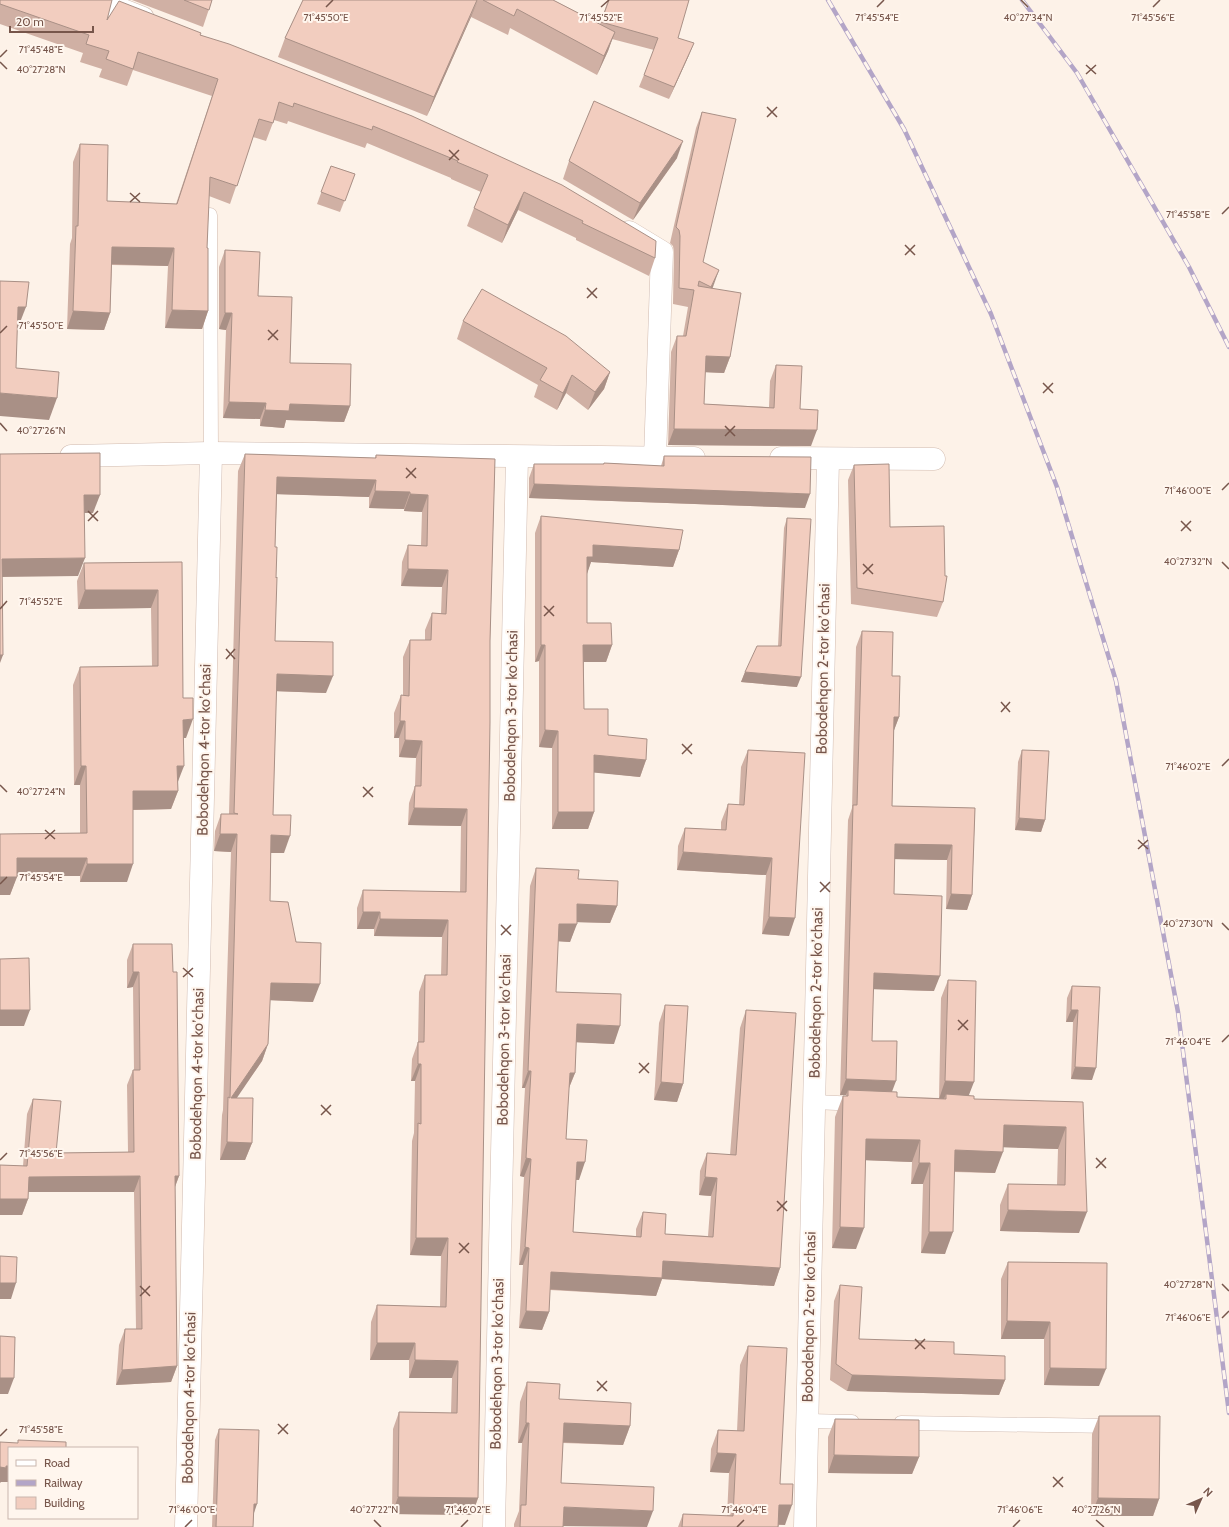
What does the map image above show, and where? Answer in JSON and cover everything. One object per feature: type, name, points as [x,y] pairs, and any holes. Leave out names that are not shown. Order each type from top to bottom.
[{"type":"street","points":[[98,0],[162,25]]},
{"type":"street","points":[[615,224],[662,252],[655,458]]},
{"type":"street","points":[[55,456],[211,453],[710,458]]},
{"type":"street","name":"Bobodehqon 4-tor koʼchasi","points":[[186,1527],[211,453]]},
{"type":"street","name":"Bobodehqon 3-tor koʼchasi","points":[[494,1527],[517,457]]},
{"type":"street","points":[[765,458],[934,459]]},
{"type":"street","name":"Bobodehqon 2-tor koʼchasi","points":[[804,1527],[828,459]]},
{"type":"lane","points":[[210,215],[211,453]]},
{"type":"lane","points":[[814,1102],[870,1104]]},
{"type":"lane","points":[[807,1422],[863,1422]]},
{"type":"lane","points":[[887,1423],[1126,1426]]},
{"type":"building","points":[[0,0],[112,0],[107,20],[119,1],[201,33],[200,35],[229,44],[412,116],[562,185],[656,241],[655,258],[582,223],[583,221],[524,192],[508,225],[474,208],[488,175],[373,126],[372,130],[294,103],[293,107],[279,102],[273,123],[259,119],[237,186],[210,177],[207,248],[208,311],[172,310],[174,248],[112,247],[110,313],[73,311],[76,226],[78,226],[80,144],[108,145],[107,201],[177,204],[218,79],[138,52],[133,69],[106,59],[109,51],[86,44],[89,35],[0,4]]},
{"type":"building","points":[[184,0],[212,0],[209,10]]},
{"type":"building","points":[[303,0],[477,0],[434,97],[285,38]]},
{"type":"building","points":[[483,0],[553,0],[615,32],[604,56],[517,9],[514,16]]},
{"type":"building","points":[[609,0],[689,0],[678,38],[694,43],[674,87],[644,75],[658,38],[601,22]]},
{"type":"building","points":[[594,101],[683,141],[640,203],[569,161]]},
{"type":"building","points":[[702,112],[736,119],[703,262],[719,270],[711,287],[699,281],[698,286],[741,293],[730,357],[706,356],[704,404],[774,408],[776,365],[802,366],[800,409],[818,410],[817,430],[674,429],[677,336],[686,336],[694,290],[679,288],[680,236],[679,230],[676,227]]},
{"type":"building","points":[[331,166],[355,174],[345,201],[321,192]]},
{"type":"building","points":[[225,250],[260,252],[258,296],[292,297],[290,363],[351,364],[350,406],[290,404],[289,411],[265,410],[266,403],[229,402],[232,313],[225,313]]},
{"type":"building","points":[[0,281],[29,282],[26,307],[18,307],[16,368],[59,372],[57,398],[0,393]]},
{"type":"building","points":[[482,289],[566,336],[610,372],[595,392],[572,375],[563,393],[540,380],[547,368],[463,321]]},
{"type":"building","points":[[100,453],[100,495],[84,495],[85,558],[2,559],[3,655],[0,655],[0,454]]},
{"type":"building","points":[[245,454],[376,458],[376,455],[495,459],[490,641],[478,1498],[398,1497],[399,1412],[457,1413],[458,1361],[415,1360],[415,1343],[377,1343],[377,1305],[446,1307],[448,1238],[416,1238],[418,1123],[421,1124],[421,1064],[418,1064],[418,1042],[424,1042],[425,975],[447,975],[448,920],[380,919],[380,912],[363,912],[363,890],[466,892],[467,809],[414,808],[415,786],[421,786],[422,741],[405,740],[405,721],[400,721],[401,695],[409,696],[410,640],[431,640],[432,613],[446,614],[448,570],[408,569],[408,545],[427,546],[428,495],[410,494],[410,492],[375,491],[376,480],[277,477],[275,547],[277,547],[276,578],[277,577],[275,641],[333,642],[333,676],[277,674],[273,815],[291,815],[290,836],[271,835],[270,901],[288,902],[296,942],[321,943],[320,984],[271,983],[268,1044],[231,1098],[253,1098],[252,1143],[227,1142],[228,1097],[230,1098],[237,834],[220,834],[221,814],[238,814],[234,813]]},
{"type":"building","points":[[664,456],[811,457],[810,494],[534,484],[534,464],[604,463],[664,466]]},
{"type":"building","points":[[889,464],[890,527],[944,526],[945,576],[947,576],[943,602],[857,588],[854,465]]},
{"type":"building","points":[[541,516],[683,530],[679,550],[593,545],[593,557],[587,557],[587,623],[611,623],[612,645],[583,645],[584,709],[608,709],[608,735],[647,739],[646,760],[594,755],[594,812],[558,812],[558,731],[545,730],[545,645],[541,645]]},
{"type":"building","points":[[787,518],[811,519],[801,677],[745,672],[757,646],[781,646]]},
{"type":"building","points":[[182,562],[183,698],[193,698],[193,719],[183,720],[184,766],[177,766],[178,791],[133,791],[133,864],[87,864],[87,858],[17,858],[17,877],[0,877],[0,834],[87,833],[86,766],[81,766],[80,667],[158,666],[158,590],[85,590],[84,563]]},
{"type":"building","points":[[862,631],[893,632],[892,676],[900,676],[899,717],[894,717],[892,806],[975,808],[972,895],[951,894],[952,845],[895,844],[894,894],[942,896],[940,976],[874,973],[872,1041],[897,1041],[896,1081],[846,1079],[853,805],[857,805]]},
{"type":"building","points":[[748,750],[805,753],[795,918],[769,917],[772,858],[683,852],[685,828],[726,830],[728,804],[744,805]]},
{"type":"building","points":[[1022,750],[1049,751],[1045,820],[1019,818]]},
{"type":"building","points":[[536,868],[579,870],[578,879],[618,881],[617,906],[577,904],[577,924],[559,924],[556,992],[621,994],[620,1026],[577,1024],[575,1073],[570,1073],[566,1139],[587,1140],[585,1162],[577,1162],[573,1232],[641,1237],[643,1212],[666,1214],[665,1234],[713,1237],[717,1178],[705,1177],[707,1153],[736,1155],[746,1010],[796,1013],[780,1268],[663,1261],[662,1278],[551,1272],[549,1312],[526,1311],[529,1248],[525,1247],[531,1159],[526,1158],[531,1071],[528,1071]]},
{"type":"building","points":[[133,944],[172,944],[173,972],[177,972],[179,1176],[175,1176],[177,1366],[122,1370],[125,1329],[142,1329],[140,1176],[29,1177],[28,1199],[0,1199],[0,1165],[27,1166],[33,1099],[61,1101],[56,1153],[134,1152],[133,1070],[140,1070],[139,972],[133,972]]},
{"type":"building","points":[[29,958],[30,1010],[0,1010],[0,959]]},
{"type":"building","points":[[948,980],[976,981],[974,1082],[945,1081]]},
{"type":"building","points":[[1072,986],[1100,987],[1096,1068],[1075,1067],[1078,1010],[1071,1010]]},
{"type":"building","points":[[665,1005],[688,1006],[683,1084],[661,1082]]},
{"type":"building","points":[[848,1090],[897,1092],[897,1097],[946,1099],[946,1094],[974,1096],[974,1099],[1083,1102],[1087,1212],[1008,1210],[1008,1184],[1065,1185],[1066,1127],[1004,1125],[1003,1152],[955,1150],[953,1232],[929,1232],[930,1163],[919,1163],[920,1140],[866,1139],[864,1228],[840,1227],[843,1096],[848,1096]]},
{"type":"building","points":[[0,1256],[17,1257],[16,1283],[0,1283]]},
{"type":"building","points":[[1008,1262],[1107,1263],[1106,1369],[1050,1368],[1050,1322],[1007,1321]]},
{"type":"building","points":[[840,1285],[862,1287],[859,1339],[954,1342],[954,1354],[1005,1356],[1005,1380],[852,1375],[836,1364]]},
{"type":"building","points":[[0,1336],[15,1337],[14,1378],[0,1378]]},
{"type":"building","points":[[748,1346],[787,1348],[780,1484],[793,1484],[792,1505],[779,1505],[778,1527],[682,1527],[683,1514],[733,1516],[736,1454],[717,1453],[718,1430],[744,1431]]},
{"type":"building","points":[[527,1382],[560,1384],[559,1399],[631,1403],[630,1426],[564,1423],[561,1483],[654,1487],[653,1511],[564,1507],[563,1527],[520,1527],[521,1505],[526,1505],[529,1423],[526,1423]]},
{"type":"building","points":[[1099,1416],[1160,1416],[1159,1499],[1098,1498]]},
{"type":"building","points":[[835,1419],[919,1420],[919,1457],[834,1455]]},
{"type":"building","points":[[219,1429],[259,1430],[257,1504],[254,1504],[253,1527],[216,1527]]},
{"type":"building","points":[[18,1440],[66,1442],[66,1447],[8,1447],[8,1466],[6,1466],[6,1468],[0,1467],[0,1442],[18,1443]]},
{"type":"railway","points":[[828,0],[904,129],[991,314],[1057,487],[1116,681],[1178,1012],[1229,1413]]},
{"type":"railway","points":[[1022,0],[1077,73],[1189,267],[1229,347]]}]
